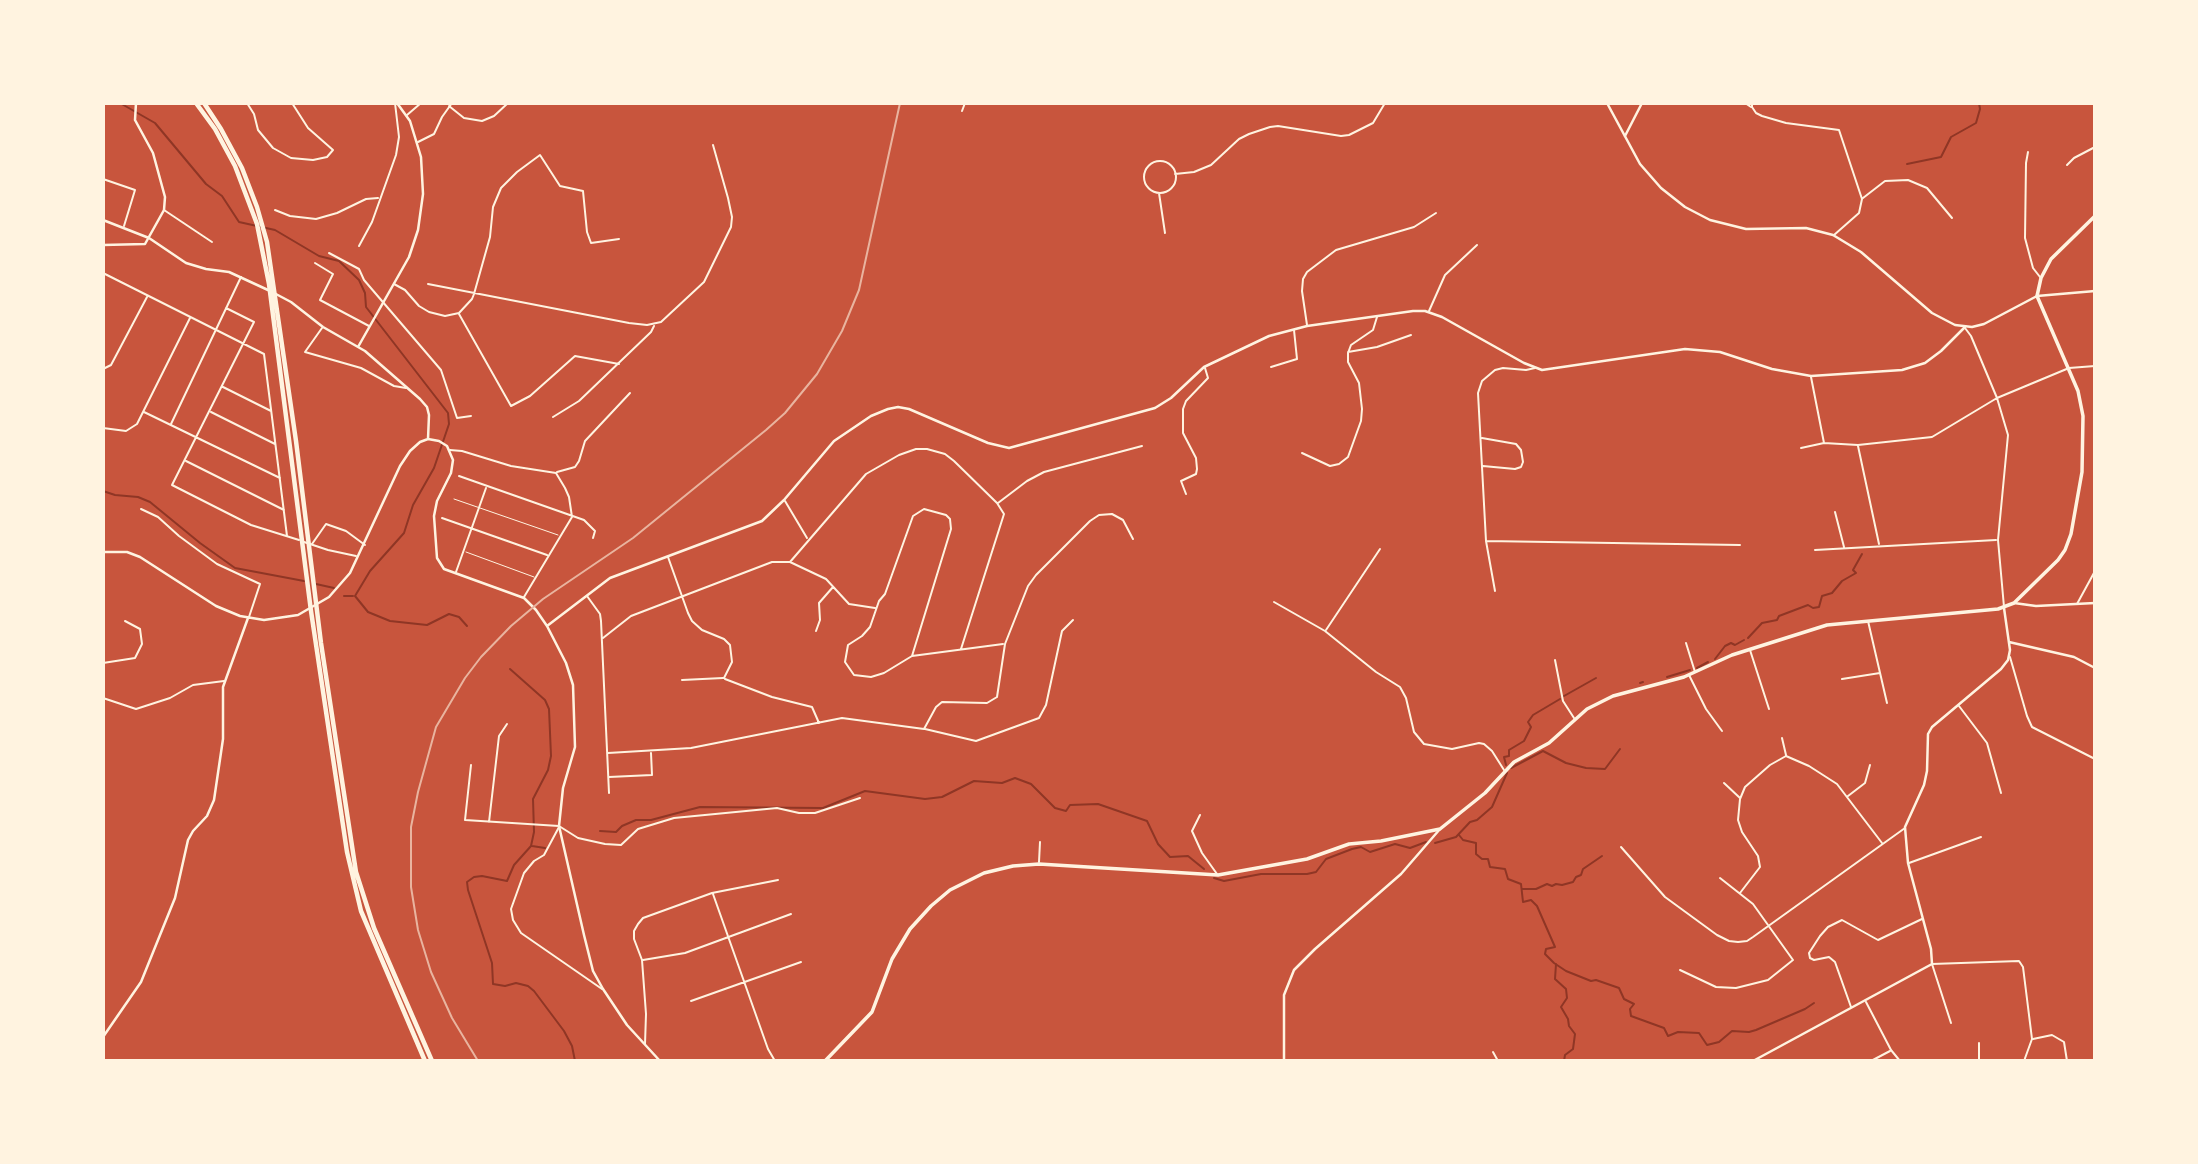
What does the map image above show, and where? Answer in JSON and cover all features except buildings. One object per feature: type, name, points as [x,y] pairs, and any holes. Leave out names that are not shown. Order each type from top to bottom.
[{"type":"highway","points":[[196,103],[215,129],[235,166],[257,224],[271,296],[350,840],[360,885],[374,928],[432,1061]]},
{"type":"highway","points":[[204,103],[242,168],[267,242],[322,685],[343,831],[355,890],[425,1061]]},
{"type":"main road","points":[[825,1061],[872,1012],[897,949],[910,929],[930,906],[950,890],[984,873],[1013,866],[1039,864],[1218,875],[1307,859],[1349,844],[1381,841],[1440,829],[1485,793],[1514,762],[1549,743],[1575,718],[1614,696],[1695,673],[1750,649],[1827,625],[2004,608],[2014,603],[2058,560],[2071,534],[2082,472],[2083,426],[2078,391],[2037,296],[2041,278],[2060,248],[2095,216]]},
{"type":"street","points":[[103,245],[141,244],[149,238],[164,210],[165,197],[159,170],[151,148],[136,122],[135,108],[130,103]]},
{"type":"street","points":[[247,103],[266,142],[282,154],[291,158],[313,160],[327,157],[333,149],[308,128],[292,103]]},
{"type":"street","points":[[358,347],[414,245],[418,230],[423,169],[418,142],[406,116],[396,103]]},
{"type":"street","points":[[359,246],[372,222],[398,147],[396,103]]},
{"type":"street","points":[[406,116],[421,103]]},
{"type":"street","points":[[418,142],[435,134],[450,105],[464,118],[482,121],[494,116],[508,103]]},
{"type":"street","points":[[962,111],[965,103]]},
{"type":"street","points":[[1175,174],[1194,172],[1211,165],[1239,139],[1270,127],[1349,135],[1373,123],[1385,103]]},
{"type":"street","points":[[1607,103],[1640,164],[1661,188],[1685,207],[1702,216],[1746,229],[1806,228],[1833,235],[1861,251],[1938,317],[1965,327],[1977,326],[1992,321],[2037,296],[2095,291]]},
{"type":"street","points":[[1625,136],[1642,103]]},
{"type":"street","points":[[1745,103],[1752,105],[1762,116],[1786,123],[1839,131],[1862,199],[1859,213],[1833,235]]},
{"type":"street","points":[[553,417],[579,401],[651,332],[655,325],[669,317],[704,282],[731,227],[732,217],[713,145]]},
{"type":"street","points":[[2067,165],[2074,158],[2095,147]]},
{"type":"street","points":[[2028,152],[2025,238],[2033,268],[2041,278]]},
{"type":"street","points":[[394,284],[405,289],[419,306],[429,312],[445,316],[459,313],[474,293],[491,237],[492,214],[497,197],[506,182],[540,155],[560,186],[583,191],[587,232],[591,243],[619,239]]},
{"type":"street","points":[[1154,162],[1165,162],[1173,168],[1175,174],[1172,187],[1159,193],[1147,186],[1144,176],[1147,167],[1154,162]]},
{"type":"street","points":[[103,179],[135,190],[124,227]]},
{"type":"street","points":[[1862,199],[1885,181],[1908,180],[1927,188],[1952,218]]},
{"type":"street","points":[[1159,193],[1164,233]]},
{"type":"street","points":[[275,210],[290,216],[316,219],[337,213],[366,199],[379,198]]},
{"type":"street","points":[[164,210],[212,242]]},
{"type":"street","points":[[1307,326],[1302,291],[1307,272],[1336,250],[1414,228],[1436,213]]},
{"type":"street","points":[[103,220],[149,238],[186,263],[250,280],[291,302],[323,327],[371,355],[427,407],[428,439]]},
{"type":"street","points":[[1429,312],[1445,275],[1477,245]]},
{"type":"street","points":[[329,253],[356,267],[441,369],[457,418],[471,416]]},
{"type":"street","points":[[314,263],[333,274],[320,300],[369,326]]},
{"type":"street","points":[[103,273],[264,354],[287,537]]},
{"type":"street","points":[[171,424],[242,277]]},
{"type":"street","points":[[428,284],[629,323],[655,325]]},
{"type":"street","points":[[103,369],[111,365],[116,357],[147,296]]},
{"type":"street","points":[[226,308],[254,322],[172,485],[251,525],[359,556]]},
{"type":"street","points":[[547,626],[610,578],[755,524],[771,514],[834,442],[845,432],[881,411],[898,407],[909,409],[988,443],[1009,448],[1155,408],[1171,398],[1204,367],[1250,344],[1294,329],[1413,311],[1429,312],[1442,317],[1536,368]]},
{"type":"street","points":[[459,313],[511,406],[530,396],[575,356],[619,364]]},
{"type":"street","points":[[103,428],[120,432],[131,430],[137,424],[190,317]]},
{"type":"street","points":[[1302,453],[1330,466],[1339,464],[1348,457],[1361,421],[1362,409],[1359,383],[1348,362],[1348,352],[1355,341],[1373,330],[1377,317]]},
{"type":"street","points":[[323,327],[305,352],[360,368],[394,386],[407,388]]},
{"type":"street","points":[[1495,592],[1486,541],[1478,393],[1482,381],[1489,374],[1503,368],[1551,370],[1685,349],[1704,349],[1772,369],[1811,376],[1902,370],[1925,363],[1965,327]]},
{"type":"street","points":[[1965,327],[1997,398],[2008,435],[1997,540],[2010,656],[2027,716],[2032,727],[2095,759]]},
{"type":"street","points":[[1271,367],[1297,359],[1294,329]]},
{"type":"street","points":[[1348,352],[1377,347],[1411,335]]},
{"type":"street","points":[[1801,449],[1824,443],[1858,445],[1932,437],[1997,398],[2069,368],[2095,366]]},
{"type":"street","points":[[1185,494],[1181,481],[1196,474],[1197,469],[1196,458],[1183,433],[1183,409],[1186,401],[1208,378],[1204,367]]},
{"type":"street","points":[[1811,376],[1824,443]]},
{"type":"street","points":[[222,387],[271,411]]},
{"type":"street","points":[[450,450],[461,450],[511,466],[556,472],[575,467],[585,441],[631,393]]},
{"type":"street","points":[[210,411],[276,444]]},
{"type":"street","points":[[143,412],[280,478]]},
{"type":"street","points":[[1481,438],[1512,442],[1519,447],[1522,458],[1519,468],[1482,466]]},
{"type":"street","points":[[103,552],[120,551],[140,557],[216,606],[248,618],[282,618],[315,607],[340,586],[365,545],[404,460],[413,447],[428,439],[445,444],[450,450],[452,468],[433,516],[439,562],[444,569],[524,598],[547,626],[566,663],[573,685],[575,747],[563,788],[559,826],[587,950],[593,971],[603,989],[627,1025],[660,1061]]},
{"type":"street","points":[[1858,445],[1879,545]]},
{"type":"street","points":[[997,503],[1044,472],[1142,446]]},
{"type":"street","points":[[790,562],[866,474],[899,455],[916,449],[945,454],[1003,510],[1003,523],[961,649]]},
{"type":"street","points":[[185,460],[285,510]]},
{"type":"street","points":[[524,598],[572,517],[569,497],[556,472]]},
{"type":"street","points":[[458,476],[584,520],[595,531],[593,538]]},
{"type":"street","points":[[456,573],[486,486]]},
{"type":"street","points":[[784,500],[808,539]]},
{"type":"street","points":[[103,1037],[141,982],[175,898],[188,840],[207,816],[214,801],[223,739],[222,695],[260,584],[217,564],[179,536],[159,517],[141,509]]},
{"type":"street","points":[[912,656],[950,536],[951,522],[946,515],[924,509],[915,512],[885,594],[867,631],[846,648],[845,662],[849,669],[859,676],[871,677],[884,673],[912,656],[1005,643]]},
{"type":"street","points":[[1835,512],[1845,548]]},
{"type":"street","points":[[924,729],[936,707],[942,702],[981,704],[994,699],[998,694],[1005,643],[1033,579],[1090,521],[1103,514],[1118,516],[1133,539]]},
{"type":"street","points":[[442,518],[548,555]]},
{"type":"street","points":[[311,544],[326,524],[346,531],[365,545]]},
{"type":"street","points":[[1815,550],[1997,540]]},
{"type":"street","points":[[1486,541],[1740,545]]},
{"type":"street","points":[[1325,631],[1380,549]]},
{"type":"street","points":[[667,556],[688,613],[697,626],[724,639],[730,645],[732,662],[724,678]]},
{"type":"street","points":[[603,638],[632,616],[772,562],[790,562],[820,575],[834,586],[849,604],[876,608]]},
{"type":"street","points":[[2077,605],[2095,571]]},
{"type":"street","points":[[816,631],[820,620],[819,603],[834,586]]},
{"type":"street","points":[[586,595],[600,614],[603,638],[609,793]]},
{"type":"street","points":[[1274,602],[1325,631],[1399,687],[1406,698],[1411,724],[1420,740],[1439,748],[1484,744],[1493,751],[1504,771]]},
{"type":"street","points":[[2014,603],[2036,606],[2095,603]]},
{"type":"street","points":[[608,753],[691,748],[850,718],[924,729],[976,741],[1039,718],[1046,705],[1062,631],[1073,620]]},
{"type":"street","points":[[1868,620],[1887,703]]},
{"type":"street","points":[[103,663],[135,658],[142,644],[140,629],[125,621]]},
{"type":"street","points":[[2009,642],[2074,657],[2095,668]]},
{"type":"street","points":[[1686,643],[1695,673]]},
{"type":"street","points":[[1750,649],[1769,709]]},
{"type":"street","points":[[1951,1023],[1932,964],[1931,950],[1908,863],[1905,827],[1926,778],[1928,734],[2001,669],[2010,656]]},
{"type":"street","points":[[1555,660],[1563,701],[1575,718]]},
{"type":"street","points":[[1842,679],[1881,673]]},
{"type":"street","points":[[1689,675],[1706,709],[1722,731]]},
{"type":"street","points":[[681,680],[724,678],[772,697],[810,706],[814,709],[819,723]]},
{"type":"street","points":[[103,698],[136,709],[170,698],[193,685],[225,681]]},
{"type":"street","points":[[1958,705],[1987,743],[2001,793]]},
{"type":"street","points":[[489,823],[499,736],[507,724]]},
{"type":"street","points":[[1782,738],[1786,756]]},
{"type":"street","points":[[608,778],[652,775],[651,751]]},
{"type":"street","points":[[1786,756],[1809,766],[1837,784],[1882,843]]},
{"type":"street","points":[[1740,892],[1760,867],[1758,856],[1742,832],[1738,820],[1740,799],[1745,787],[1770,765],[1786,756]]},
{"type":"street","points":[[471,765],[465,820],[559,826],[578,838],[605,844],[621,845],[638,829],[674,818],[777,808],[815,813],[860,798]]},
{"type":"street","points":[[1847,797],[1865,783],[1870,765]]},
{"type":"street","points":[[1724,783],[1740,799]]},
{"type":"street","points":[[1200,815],[1192,831],[1202,853],[1218,875]]},
{"type":"street","points":[[559,826],[544,855],[534,861],[524,873],[512,909],[513,920],[521,933],[603,989]]},
{"type":"street","points":[[1621,847],[1665,897],[1717,935],[1729,941],[1746,941],[1905,827]]},
{"type":"street","points":[[1284,1061],[1283,1003],[1286,986],[1294,970],[1401,874],[1440,829]]},
{"type":"street","points":[[1908,863],[1981,837]]},
{"type":"street","points":[[1039,864],[1040,842]]},
{"type":"street","points":[[1680,970],[1716,987],[1737,988],[1768,980],[1793,960],[1770,926],[1740,892],[1720,878]]},
{"type":"street","points":[[645,1045],[642,960],[634,939],[634,931],[643,918],[712,893],[778,880]]},
{"type":"street","points":[[712,893],[768,1049],[775,1061]]},
{"type":"street","points":[[642,960],[685,953],[791,914]]},
{"type":"street","points":[[1852,1008],[1835,962],[1829,957],[1814,960],[1810,958],[1809,953],[1820,936],[1828,927],[1842,920],[1878,940],[1923,918]]},
{"type":"street","points":[[1753,1061],[1932,964],[2019,961],[2023,967],[2032,1039],[2024,1061]]},
{"type":"street","points":[[691,1001],[801,962]]},
{"type":"street","points":[[1866,1001],[1891,1050],[1900,1061]]},
{"type":"street","points":[[2032,1039],[2052,1035],[2064,1042],[2067,1061]]},
{"type":"street","points":[[1979,1043],[1979,1061]]},
{"type":"street","points":[[1871,1061],[1891,1050]]},
{"type":"street","points":[[1493,1052],[1498,1061]]},
{"type":"lane","points":[[454,499],[561,536]]},
{"type":"lane","points":[[464,551],[536,578]]},
{"type":"waterway","points":[[120,103],[155,123],[206,184],[222,196],[239,222],[275,230],[319,256],[339,261],[359,280],[365,293],[366,307],[448,413],[449,424],[434,468],[413,505],[404,533],[370,571],[355,596],[368,612],[390,621],[427,625],[449,614],[459,617],[467,626]]},
{"type":"waterway","points":[[1907,164],[1941,157],[1951,137],[1976,123],[1979,103]]},
{"type":"waterway","points":[[103,491],[138,497],[150,502],[235,568],[304,581]]},
{"type":"waterway","points":[[1748,638],[1762,623],[1777,620],[1779,616],[1808,605],[1819,607],[1822,596],[1832,593],[1842,581],[1856,573],[1853,570],[1862,554]]},
{"type":"waterway","points":[[316,584],[334,588]]},
{"type":"waterway","points":[[344,596],[353,596]]},
{"type":"waterway","points":[[1715,659],[1725,646],[1744,640]]},
{"type":"waterway","points":[[1697,668],[1708,662]]},
{"type":"waterway","points":[[510,669],[545,700],[549,709],[551,756],[548,770],[533,799],[534,832],[531,846],[514,865],[507,881],[474,877],[467,882],[468,890],[492,963],[493,984],[505,986],[516,983],[528,986],[534,991],[564,1031],[572,1046],[575,1061]]},
{"type":"waterway","points":[[1667,677],[1690,670]]},
{"type":"waterway","points":[[1564,696],[1596,678]]},
{"type":"waterway","points":[[1506,765],[1504,757],[1509,756],[1509,750],[1524,741],[1531,727],[1528,722],[1533,715],[1560,699]]},
{"type":"waterway","points":[[1511,768],[1543,751],[1566,763],[1605,769],[1620,749]]},
{"type":"waterway","points":[[1435,843],[1456,837],[1470,822],[1477,820],[1492,807],[1507,773]]},
{"type":"waterway","points":[[600,831],[616,832],[636,820],[651,820],[700,807],[823,808],[865,791],[925,799],[942,797],[974,781],[1002,783],[1015,778],[1031,784],[1055,808],[1066,811],[1070,805],[1098,804],[1147,821],[1158,844],[1170,857],[1188,856],[1204,869]]},
{"type":"waterway","points":[[1459,835],[1463,840],[1476,843],[1476,854],[1482,859],[1488,859],[1490,867],[1505,869],[1508,879],[1521,884],[1523,902],[1531,900],[1537,906],[1555,947],[1546,949],[1545,954],[1554,963],[1591,981],[1596,980],[1619,988],[1624,999],[1634,1004],[1630,1009],[1631,1016],[1664,1028],[1668,1036],[1678,1032],[1699,1033],[1707,1045],[1719,1042],[1732,1031],[1756,1030],[1814,1003]]},
{"type":"waterway","points":[[1214,878],[1224,881],[1261,874],[1307,874],[1316,872],[1326,859],[1352,849],[1361,847],[1370,852],[1395,844],[1410,848],[1426,842]]},
{"type":"waterway","points":[[532,846],[545,848]]},
{"type":"waterway","points":[[1522,889],[1573,882],[1583,869],[1602,856]]},
{"type":"waterway","points":[[1556,964],[1555,979],[1566,989],[1567,998],[1561,1007],[1575,1034],[1573,1049],[1565,1055],[1564,1061]]},
{"type":"railway","points":[[478,1061],[452,1018],[431,972],[418,930],[411,887],[411,827],[436,727],[465,678],[511,626],[543,599],[633,538],[766,430],[785,413],[817,374],[842,331],[859,290],[900,103]]}]
